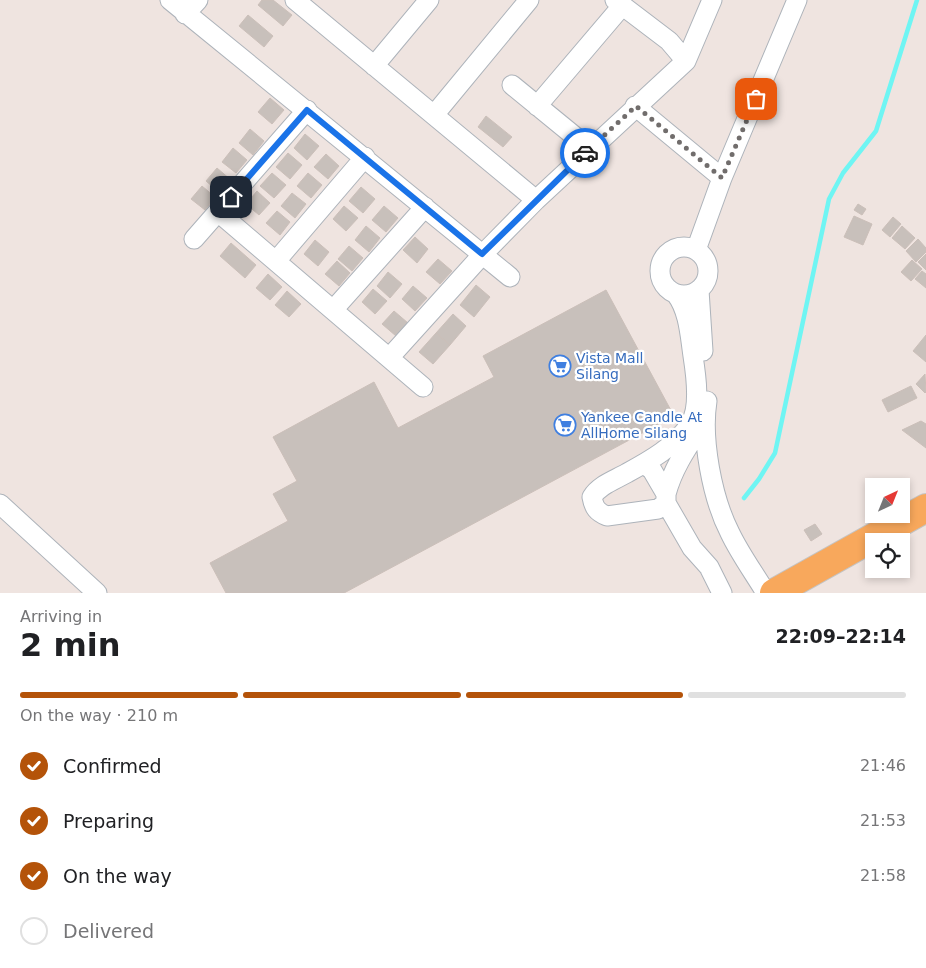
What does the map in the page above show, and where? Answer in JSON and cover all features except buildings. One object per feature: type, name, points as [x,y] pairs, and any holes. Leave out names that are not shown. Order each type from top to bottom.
[{"type":"main road","points":[[774,593],[926,508]]},
{"type":"street","points":[[170,0],[510,277]]},
{"type":"street","points":[[185,14],[198,0]]},
{"type":"street","points":[[295,0],[536,200]]},
{"type":"street","points":[[374,66],[430,0]]},
{"type":"street","points":[[434,115],[529,0]]},
{"type":"street","points":[[389,358],[482,254],[589,148],[686,60],[712,0]]},
{"type":"street","points":[[696,250],[722,178],[797,0]]},
{"type":"street","points":[[537,106],[618,3],[668,41],[686,60]]},
{"type":"street","points":[[512,85],[589,148]]},
{"type":"street","points":[[636,106],[722,178]]},
{"type":"street","points":[[194,239],[307,110]]},
{"type":"street","points":[[276,261],[365,157]]},
{"type":"street","points":[[333,310],[425,207]]},
{"type":"street","points":[[218,212],[423,387]]},
{"type":"street","points":[[676,294],[688,295],[699,290],[708,272],[705,259],[696,250],[689,247],[674,248],[668,252],[660,264],[660,279],[682,302],[686,314],[698,391],[691,423],[669,446],[644,464],[595,492],[592,497],[594,507],[599,513],[607,516],[658,509],[666,499],[670,478],[681,456],[704,422]]},
{"type":"street","points":[[699,290],[708,392],[704,422],[716,496],[729,532],[766,593]]},
{"type":"street","points":[[644,464],[652,470],[692,548],[709,567],[722,593]]},
{"type":"street","points":[[0,504],[97,593]]},
{"type":"street","points":[[692,548],[698,574],[708,593]]},
{"type":"waterway","points":[[744,498],[759,479],[775,453],[829,199],[843,173],[876,131],[917,0]]},
{"type":"way so far","points":[[585,153],[636,106],[722,178],[756,99]]},
{"type":"place","name":"Vista Mall Silang","points":[[560,366]]},
{"type":"place","name":"Yankee Candle At AllHome Silang","points":[[565,425]]},
{"type":"route","points":[[231,197],[307,110],[482,254],[585,153]]}]
